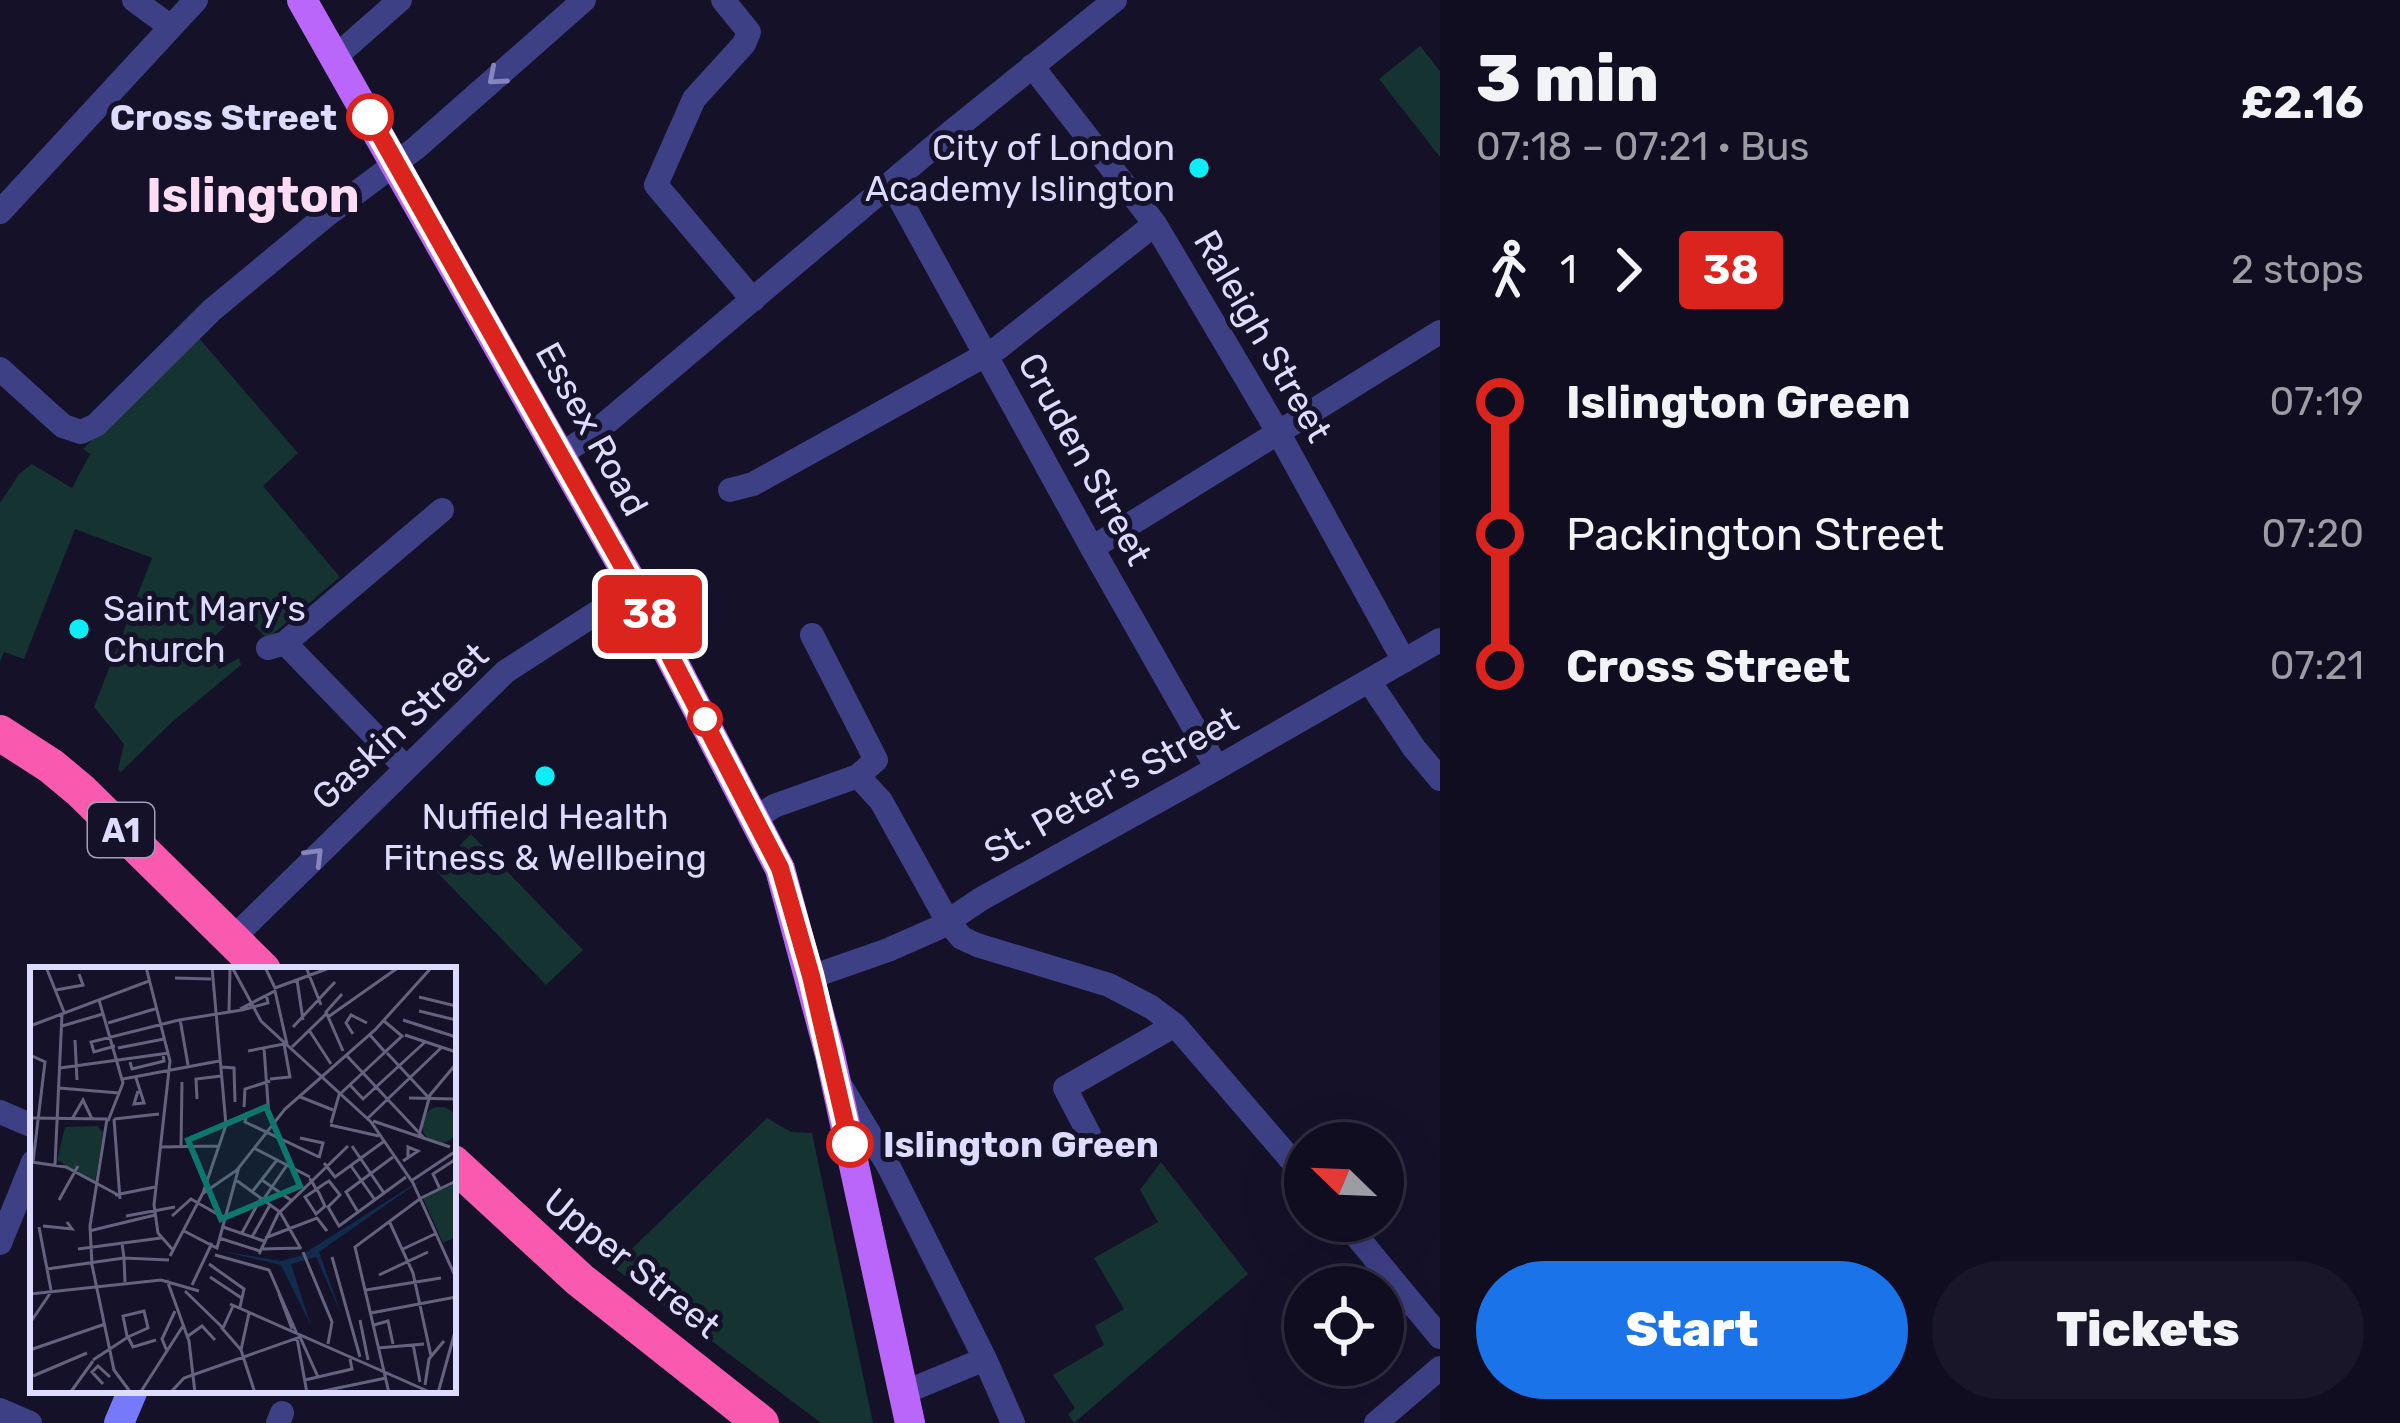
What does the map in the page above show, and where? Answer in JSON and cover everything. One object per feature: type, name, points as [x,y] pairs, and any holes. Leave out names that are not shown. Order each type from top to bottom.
[{"type":"highway","name":"A1","points":[[0,733],[81,791],[259,967]]},
{"type":"highway","name":"Upper Street","points":[[456,1166],[580,1280],[761,1423]]},
{"type":"main road","name":"Essex Road","points":[[302,0],[561,454],[756,818],[780,868],[811,976]]},
{"type":"main road","points":[[811,976],[906,1408]]},
{"type":"street","points":[[134,0],[171,27]]},
{"type":"street","points":[[0,212],[196,0]]},
{"type":"street","points":[[335,57],[400,0]]},
{"type":"street","points":[[0,369],[63,425],[81,432],[96,425],[212,310],[396,162],[584,0]]},
{"type":"street","points":[[723,0],[749,32],[744,44],[694,99],[656,185],[753,300]]},
{"type":"street","points":[[561,454],[594,433],[1115,0]]},
{"type":"street","name":"Raleigh Street","points":[[1032,66],[1155,224],[1279,432],[1404,661]]},
{"type":"street","name":"Cruden Street","points":[[891,183],[1217,768]]},
{"type":"street","points":[[749,491],[987,354],[1155,224]]},
{"type":"street","points":[[1092,548],[1440,332]]},
{"type":"street","points":[[405,767],[276,645],[442,510]]},
{"type":"street","name":"Gaskin Street","points":[[232,939],[505,672],[635,588]]},
{"type":"street","points":[[812,635],[881,801],[954,931],[969,942],[1108,986],[1151,1007],[1175,1024],[1284,1151]]},
{"type":"street","name":"St. Peter's Street","points":[[811,976],[938,928],[981,899],[1440,640]]},
{"type":"street","points":[[1369,681],[1440,779]]},
{"type":"street","points":[[756,818],[867,768]]},
{"type":"street","points":[[1089,1133],[1065,1088],[1175,1024]]},
{"type":"street","points":[[834,1076],[888,1165],[1012,1423]]},
{"type":"street","points":[[0,1112],[30,1125]]},
{"type":"street","points":[[0,1243],[30,1169]]},
{"type":"street","points":[[1361,1242],[1440,1337]]},
{"type":"street","points":[[906,1408],[985,1359]]},
{"type":"street","points":[[1376,1423],[1440,1368]]},
{"type":"street","points":[[119,1423],[132,1393]]},
{"type":"street","points":[[0,1410],[30,1423]]},
{"type":"green space","points":[[1420,46],[1440,71],[1440,157],[1379,79]]},
{"type":"green space","points":[[197,336],[298,453],[263,486],[340,577],[267,639],[241,611],[203,647],[219,669],[239,658],[241,665],[121,772],[124,744],[94,707],[152,558],[75,529],[24,659],[4,652],[0,662],[0,503],[19,474],[32,464],[72,488],[90,454],[83,449]]},
{"type":"green space","points":[[471,834],[583,950],[546,985],[435,870]]},
{"type":"green space","name":"Islington Green","points":[[767,1118],[791,1132],[812,1133],[873,1423],[821,1423],[613,1267]]},
{"type":"green space","points":[[1161,1162],[1248,1274],[1074,1423],[1068,1414],[1075,1408],[1053,1375],[1104,1345],[1095,1326],[1124,1309],[1094,1258],[1158,1222],[1140,1190]]},
{"type":"bus line","name":"38","points":[[370,117],[635,588],[780,868],[850,1144]]},
{"type":"place","name":"Cross Street","points":[[370,117]]},
{"type":"place","name":"City of London Academy Islington","points":[[1199,168]]},
{"type":"place","name":"Saint Mary's Church","points":[[79,629]]},
{"type":"place","name":"Nuffield Health Fitness & Wellbeing","points":[[545,776]]},
{"type":"place","name":"Islington Green","points":[[850,1144]]},
{"type":"district","name":"Islington","points":[[253,195]]}]
